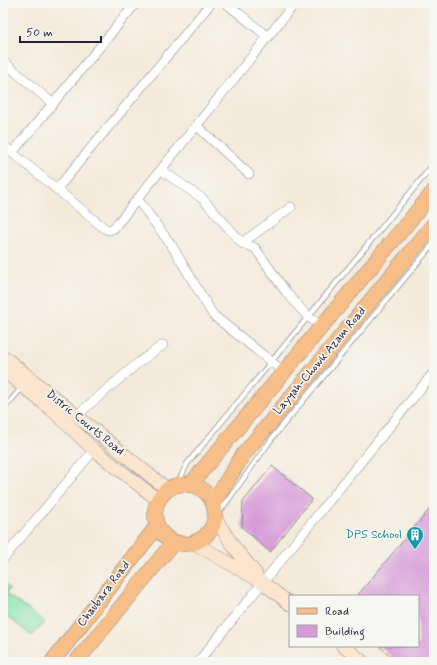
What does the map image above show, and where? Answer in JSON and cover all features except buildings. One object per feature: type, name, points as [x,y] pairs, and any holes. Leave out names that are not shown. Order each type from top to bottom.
[{"type":"main road","points":[[173,490],[204,491],[213,503],[215,518],[208,534],[194,543],[183,545],[173,542],[160,533],[157,526],[155,512],[173,490],[284,372],[434,191]]},
{"type":"main road","name":"Layyah-Chowk Azam Road","points":[[213,503],[243,455],[434,224]]},
{"type":"main road","name":"Chaubara Road","points":[[52,662],[157,526]]},
{"type":"main road","name":"Chaubara Road","points":[[76,662],[173,542]]},
{"type":"street","points":[[12,153],[136,3]]},
{"type":"street","points":[[57,189],[211,3]]},
{"type":"street","points":[[226,3],[268,37]]},
{"type":"street","points":[[3,145],[99,225],[109,230],[119,223],[138,200],[295,3]]},
{"type":"street","points":[[3,61],[53,104]]},
{"type":"street","points":[[197,126],[249,174]]},
{"type":"street","points":[[162,170],[202,199],[242,243],[255,248],[286,292],[308,317],[323,326]]},
{"type":"street","points":[[138,200],[172,246],[213,315],[284,372]]},
{"type":"street","points":[[242,243],[291,207]]},
{"type":"street","points":[[76,416],[138,363],[163,345]]},
{"type":"street","name":"Distric Courts Road","points":[[3,356],[76,416],[173,490]]},
{"type":"street","name":"Distric Courts Road","points":[[3,370],[51,409],[94,450],[173,490]]},
{"type":"street","points":[[198,662],[434,372]]},
{"type":"street","points":[[3,559],[94,450]]},
{"type":"street","points":[[215,518],[234,547],[262,582]]},
{"type":"street","points":[[194,543],[262,582],[289,603]]},
{"type":"street","points":[[344,647],[363,662]]},
{"type":"lane","points":[[173,490],[187,464],[434,164]]},
{"type":"lane","points":[[215,518],[273,437],[434,244]]},
{"type":"lane","points":[[3,410],[23,386]]},
{"type":"green space","points":[[3,583],[9,588],[6,594],[45,622],[32,636],[3,613]]},
{"type":"place","name":"DPS School","points":[[415,550]]}]
